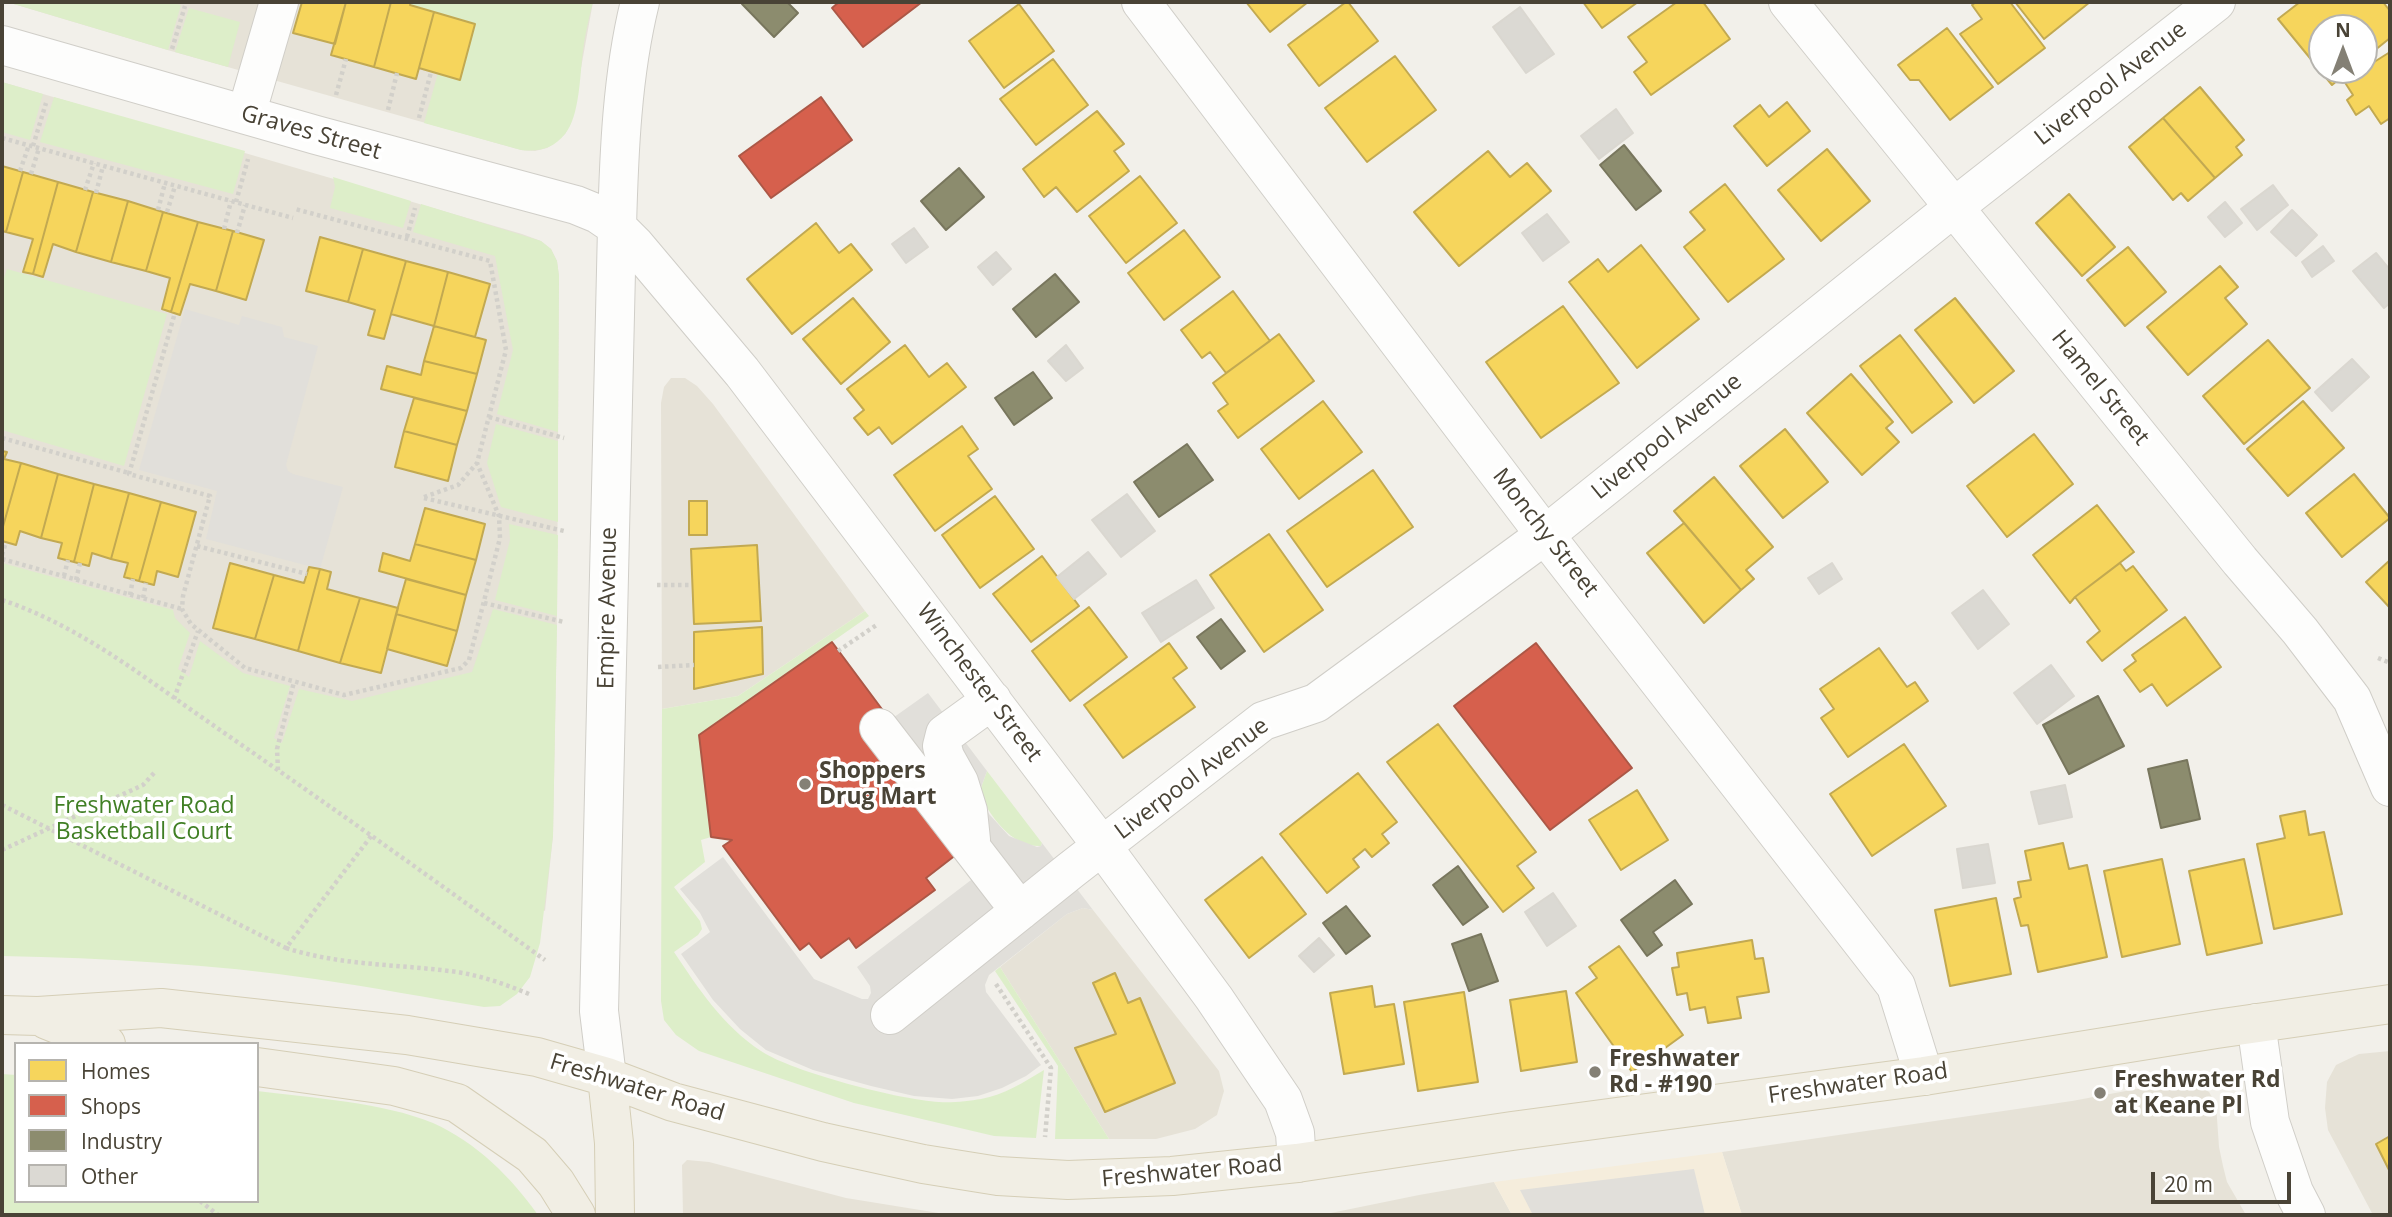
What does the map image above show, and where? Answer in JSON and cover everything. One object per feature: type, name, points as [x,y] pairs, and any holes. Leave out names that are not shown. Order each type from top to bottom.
[{"type":"main road","name":"Freshwater Road","points":[[20,1016],[161,1008],[407,1035],[524,1055],[607,1077],[673,1102],[823,1142],[923,1164],[998,1176],[1068,1180],[1119,1179],[1297,1163],[1512,1131],[1924,1076],[2390,1004]]},
{"type":"main road","points":[[20,1016],[100,1042]]},
{"type":"main road","points":[[259,1067],[394,1087],[457,1103],[532,1154],[556,1183],[576,1215]]},
{"type":"main road","name":"Empire Avenue","points":[[607,1077],[614,1143],[615,1215]]},
{"type":"street","points":[[246,116],[279,2]]},
{"type":"street","name":"Empire Avenue","points":[[607,1077],[599,1012],[617,227],[622,125],[640,2]]},
{"type":"street","name":"Monchy Street","points":[[1141,2],[1545,534],[1896,986],[1924,1076]]},
{"type":"street","name":"Hamel Street","points":[[1788,2],[2240,561],[2304,635],[2352,699],[2390,787]]},
{"type":"street","name":"Liverpool Avenue","points":[[890,1015],[1263,721],[1316,703],[1545,534],[2216,2]]},
{"type":"street","name":"Graves Street","points":[[2,45],[246,116],[576,205],[598,214],[617,227]]},
{"type":"street","name":"Winchester Street","points":[[617,227],[742,372],[992,700],[1214,998],[1283,1100],[1295,1133],[1297,1163]]},
{"type":"street","points":[[972,849],[968,811],[942,746],[945,734],[992,700]]},
{"type":"street","points":[[879,728],[1020,911]]},
{"type":"street","points":[[2256,1023],[2270,1122],[2294,1192],[2306,1215]]},
{"type":"path","points":[[170,56],[186,6]]},
{"type":"path","points":[[334,103],[346,59]]},
{"type":"path","points":[[417,127],[432,72]]},
{"type":"path","points":[[386,119],[397,73]]},
{"type":"path","points":[[31,174],[34,146],[49,95]]},
{"type":"path","points":[[2,138],[293,218]]},
{"type":"path","points":[[20,171],[34,146]]},
{"type":"path","points":[[85,190],[94,163]]},
{"type":"path","points":[[223,229],[246,165]]},
{"type":"path","points":[[96,193],[103,166]]},
{"type":"path","points":[[158,210],[165,183]]},
{"type":"path","points":[[167,212],[175,186]]},
{"type":"path","points":[[237,233],[245,205]]},
{"type":"path","points":[[295,208],[490,261],[506,350],[477,463],[458,485],[424,498],[564,531]]},
{"type":"path","points":[[407,237],[414,211]]},
{"type":"path","points":[[129,474],[174,316]]},
{"type":"path","points":[[489,417],[564,438]]},
{"type":"path","points":[[2,439],[210,496],[183,596],[182,609],[191,624],[245,668],[344,695],[461,668],[469,660],[500,538],[499,516],[477,463]]},
{"type":"path","points":[[5,542],[2,557],[182,609]]},
{"type":"path","points":[[197,546],[307,574]]},
{"type":"path","points":[[64,577],[68,560]]},
{"type":"path","points":[[76,580],[80,564]]},
{"type":"path","points":[[130,595],[133,579]]},
{"type":"path","points":[[143,598],[146,583]]},
{"type":"path","points":[[657,585],[692,585]]},
{"type":"path","points":[[2,600],[38,614],[106,649],[545,960]]},
{"type":"path","points":[[484,603],[564,622]]},
{"type":"path","points":[[838,651],[882,621]]},
{"type":"path","points":[[174,699],[198,631]]},
{"type":"path","points":[[659,667],[694,665]]},
{"type":"path","points":[[279,771],[278,749],[294,681]]},
{"type":"path","points":[[2,850],[143,786],[155,772]]},
{"type":"path","points":[[2,806],[286,948],[319,958],[458,972],[485,978],[529,994]]},
{"type":"path","points":[[286,948],[372,835]]},
{"type":"path","points":[[989,975],[1051,1068],[1044,1145]]},
{"type":"path","points":[[203,1203],[218,1215]]},
{"type":"shaded area","points":[[7,2],[593,2],[571,123],[565,134],[556,142],[535,151],[521,150]]},
{"type":"shaded area","points":[[2,82],[522,234],[541,241],[551,249],[557,261],[559,276],[557,616],[553,836],[545,911],[2,591]]},
{"type":"shaded area","points":[[185,309],[239,325],[242,316],[282,327],[284,337],[318,346],[286,465],[288,471],[293,474],[343,487],[320,569],[206,539],[217,491],[139,470]]},
{"type":"shaded area","points":[[671,378],[685,378],[697,386],[713,404],[865,611],[738,696],[662,709],[661,403],[664,387]]},
{"type":"shaded area","points":[[928,693],[987,771],[979,793],[989,814],[1009,836],[1037,847],[1042,843],[1093,910],[1083,908],[1067,914],[989,975],[985,985],[986,992],[1041,1065],[1002,1088],[978,1096],[952,1099],[914,1096],[871,1086],[813,1070],[766,1050],[740,1029],[713,1000],[681,954],[710,932],[700,913],[680,889],[723,857],[814,979],[868,999],[870,986],[857,967],[975,877],[890,720]]},
{"type":"shaded area","points":[[1083,908],[1093,910],[1219,1071],[1224,1091],[1217,1115],[1195,1129],[1156,1139],[1109,1139],[1000,967],[1067,914]]},
{"type":"shaded area","points":[[2390,1051],[2390,1215],[2373,1215],[2328,1130],[2325,1108],[2327,1082],[2336,1065],[2359,1054]]},
{"type":"shaded area","points":[[2169,1083],[2196,1084],[2209,1092],[2216,1104],[2219,1147],[2227,1182],[2246,1215],[1742,1215],[1722,1152],[2072,1101]]},
{"type":"shaded area","points":[[1722,1152],[1742,1215],[1512,1215],[1494,1182]]},
{"type":"shaded area","points":[[687,1160],[709,1162],[846,1198],[951,1215],[683,1215],[682,1165]]},
{"type":"shaded area","points":[[1694,1169],[1705,1215],[1533,1215],[1520,1190]]},
{"type":"shaded area","points":[[1494,1182],[1512,1215],[1321,1215],[1419,1195]]},
{"type":"green space","points":[[7,2],[169,2],[181,5],[168,50]]},
{"type":"green space","points":[[411,2],[593,2],[574,117],[565,134],[550,146],[527,151],[424,123],[438,73],[460,79],[475,24],[410,5]]},
{"type":"green space","points":[[189,8],[240,22],[228,67],[175,52]]},
{"type":"green space","points":[[2,82],[43,94],[30,140],[2,132]]},
{"type":"green space","points":[[54,97],[245,151],[233,194],[40,142]]},
{"type":"green space","points":[[333,177],[411,201],[403,228],[330,208],[335,187]]},
{"type":"green space","points":[[421,204],[541,241],[551,249],[557,261],[559,276],[558,432],[497,414],[513,350],[495,256],[413,232]]},
{"type":"green space","points":[[7,269],[167,314],[124,466],[2,430],[2,284]]},
{"type":"green space","points":[[496,424],[558,441],[558,522],[501,507],[487,463]]},
{"type":"green space","points":[[509,524],[558,535],[557,616],[495,600],[510,540]]},
{"type":"green space","name":"Freshwater Road Basketball Court","points":[[2,563],[173,610],[175,618],[190,633],[178,669],[189,677],[200,641],[243,673],[290,686],[274,738],[282,743],[299,689],[352,701],[472,672],[493,609],[557,625],[553,836],[540,943],[530,977],[517,994],[500,1006],[484,1007],[336,982],[237,969],[120,960],[2,956]]},
{"type":"green space","points":[[865,611],[869,616],[699,735],[711,837],[701,840],[705,862],[674,887],[700,921],[702,929],[674,952],[712,1006],[747,1041],[776,1059],[821,1076],[900,1096],[949,1102],[981,1099],[998,1094],[1044,1070],[1036,1138],[994,1136],[854,1103],[699,1051],[676,1035],[664,1020],[661,1001],[662,709],[738,696]]},
{"type":"green space","points":[[987,771],[1042,843],[1041,846],[1020,842],[996,821],[979,793]]},
{"type":"green space","points":[[1000,967],[1109,1139],[1055,1139],[1058,1066],[995,971]]},
{"type":"green space","points":[[2,1074],[14,1075],[14,1203],[259,1203],[259,1091],[369,1105],[433,1123],[464,1140],[492,1162],[538,1215],[2,1215]]},
{"type":"building: Homes","points":[[302,2],[346,2],[335,44],[293,33]]},
{"type":"building: Homes","points":[[346,2],[391,2],[374,67],[331,55]]},
{"type":"building: Homes","points":[[391,2],[411,2],[410,5],[434,12],[416,79],[374,67]]},
{"type":"building: Homes","points":[[1246,2],[1308,2],[1270,32]]},
{"type":"building: Homes","points":[[1346,2],[1378,41],[1319,86],[1288,45]]},
{"type":"building: Homes","points":[[1583,2],[1638,2],[1602,28]]},
{"type":"building: Homes","points":[[1677,2],[1703,2],[1730,39],[1651,95],[1634,72],[1647,62],[1628,37]]},
{"type":"building: Homes","points":[[1976,2],[2010,2],[2045,48],[1998,84],[1960,34],[1982,19],[1972,5]]},
{"type":"building: Homes","points":[[2015,2],[2090,2],[2044,39]]},
{"type":"building: Homes","points":[[2300,2],[2383,2],[2390,11],[2390,38],[2378,48],[2378,14],[2308,14],[2308,56],[2278,19]]},
{"type":"building: Homes","points":[[1019,4],[1054,51],[1004,88],[969,41]]},
{"type":"building: Homes","points":[[434,12],[475,24],[460,80],[419,68]]},
{"type":"building: Homes","points":[[1947,28],[1993,87],[1950,120],[1919,80],[1910,80],[1898,65]]},
{"type":"building: Homes","points":[[2390,52],[2390,118],[2381,124],[2369,106],[2356,115],[2347,100],[2353,95],[2346,84],[2378,84],[2378,60]]},
{"type":"building: Homes","points":[[1395,56],[1436,110],[1367,162],[1325,108]]},
{"type":"building: Homes","points":[[1053,59],[1088,105],[1036,145],[1000,99]]},
{"type":"building: Homes","points":[[2200,87],[2244,140],[2236,147],[2242,155],[2215,178],[2163,118]]},
{"type":"building: Homes","points":[[1787,102],[1810,131],[1767,166],[1734,126],[1760,105],[1769,117]]},
{"type":"building: Homes","points":[[1097,111],[1124,144],[1114,151],[1129,171],[1077,212],[1056,187],[1044,197],[1023,169]]},
{"type":"building: Homes","points":[[2163,118],[2215,178],[2188,201],[2181,193],[2173,200],[2129,147]]},
{"type":"building: Homes","points":[[1827,149],[1870,201],[1821,241],[1778,190]]},
{"type":"building: Homes","points":[[1488,151],[1510,177],[1527,163],[1551,191],[1459,266],[1414,212]]},
{"type":"building: Homes","points":[[2,166],[23,172],[6,232],[2,231]]},
{"type":"building: Homes","points":[[23,172],[58,182],[33,274],[23,272],[33,239],[6,232]]},
{"type":"building: Homes","points":[[1140,176],[1177,223],[1126,263],[1089,216]]},
{"type":"building: Homes","points":[[58,182],[93,192],[76,252],[53,244],[43,277],[33,274]]},
{"type":"building: Homes","points":[[1725,184],[1784,259],[1728,302],[1684,247],[1705,230],[1690,212]]},
{"type":"building: Homes","points":[[93,192],[128,201],[111,262],[76,252]]},
{"type":"building: Homes","points":[[2069,194],[2115,247],[2082,276],[2036,223]]},
{"type":"building: Homes","points":[[128,201],[163,212],[146,271],[111,262]]},
{"type":"building: Homes","points":[[163,212],[198,222],[171,312],[162,309],[170,278],[146,271]]},
{"type":"building: Homes","points":[[198,222],[233,231],[216,291],[190,284],[180,315],[171,312]]},
{"type":"building: Homes","points":[[816,223],[839,253],[851,244],[872,270],[792,334],[747,279]]},
{"type":"building: Homes","points":[[1184,230],[1220,277],[1164,320],[1128,273]]},
{"type":"building: Homes","points":[[233,231],[264,240],[246,300],[216,291]]},
{"type":"building: Homes","points":[[320,237],[363,249],[348,302],[306,291]]},
{"type":"building: Homes","points":[[1641,245],[1699,319],[1637,368],[1569,282],[1598,259],[1608,272]]},
{"type":"building: Homes","points":[[2128,247],[2166,292],[2125,326],[2087,280]]},
{"type":"building: Homes","points":[[363,249],[406,261],[384,339],[368,335],[375,310],[348,302]]},
{"type":"building: Homes","points":[[406,261],[448,272],[434,326],[391,314]]},
{"type":"building: Homes","points":[[2220,266],[2238,287],[2225,298],[2247,324],[2188,375],[2147,327]]},
{"type":"building: Homes","points":[[448,272],[490,284],[475,337],[434,326]]},
{"type":"building: Homes","points":[[1233,291],[1270,341],[1226,373],[1210,352],[1202,358],[1181,330]]},
{"type":"building: Homes","points":[[853,298],[890,342],[841,384],[803,339]]},
{"type":"building: Homes","points":[[1955,298],[2014,371],[1974,403],[1915,330]]},
{"type":"building: Homes","points":[[1563,306],[1619,383],[1541,438],[1486,362]]},
{"type":"building: Homes","points":[[434,326],[486,340],[477,374],[424,361]]},
{"type":"building: Homes","points":[[1279,334],[1314,381],[1238,438],[1218,411],[1228,404],[1213,383]]},
{"type":"building: Homes","points":[[1900,335],[1952,402],[1912,433],[1860,366]]},
{"type":"building: Homes","points":[[2268,340],[2310,388],[2244,444],[2203,396]]},
{"type":"building: Homes","points":[[905,345],[929,377],[947,363],[966,387],[892,444],[879,427],[868,435],[854,418],[864,410],[847,389]]},
{"type":"building: Homes","points":[[424,361],[477,374],[467,411],[381,389],[387,366],[421,375]]},
{"type":"building: Homes","points":[[1851,374],[1893,422],[1886,428],[1899,442],[1862,475],[1807,413]]},
{"type":"building: Homes","points":[[414,398],[467,411],[457,445],[404,431]]},
{"type":"building: Homes","points":[[1323,401],[1362,452],[1299,499],[1261,449]]},
{"type":"building: Homes","points":[[2303,401],[2344,448],[2288,496],[2247,449]]},
{"type":"building: Homes","points":[[962,426],[978,449],[968,456],[992,489],[935,531],[894,475]]},
{"type":"building: Homes","points":[[1785,429],[1828,482],[1783,518],[1740,466]]},
{"type":"building: Homes","points":[[404,431],[457,445],[448,481],[395,467]]},
{"type":"building: Homes","points":[[2034,434],[2073,484],[2007,537],[1967,486]]},
{"type":"building: Homes","points":[[2,451],[7,452],[4,459],[21,463],[2,530]]},
{"type":"building: Homes","points":[[21,463],[58,474],[41,538],[20,531],[16,545],[2,541],[2,530]]},
{"type":"building: Homes","points":[[1373,470],[1413,527],[1327,587],[1287,531]]},
{"type":"building: Homes","points":[[58,474],[94,484],[74,562],[58,558],[62,543],[41,538]]},
{"type":"building: Homes","points":[[2354,474],[2390,518],[2342,557],[2306,513]]},
{"type":"building: Homes","points":[[1714,477],[1773,547],[1746,570],[1754,579],[1741,590],[1674,511]]},
{"type":"building: Homes","points":[[94,484],[129,493],[111,559],[92,553],[89,566],[74,562]]},
{"type":"building: Homes","points":[[129,493],[161,502],[139,581],[124,577],[128,563],[111,559]]},
{"type":"building: Homes","points":[[995,496],[1034,549],[980,588],[942,535]]},
{"type":"building: Homes","points":[[689,501],[707,501],[707,535],[689,535]]},
{"type":"building: Homes","points":[[161,502],[196,512],[178,577],[157,571],[154,585],[139,581]]},
{"type":"building: Homes","points":[[2097,505],[2134,552],[2070,603],[2033,555]]},
{"type":"building: Homes","points":[[425,508],[485,524],[476,560],[415,544]]},
{"type":"building: Homes","points":[[1684,523],[1741,590],[1704,623],[1647,553]]},
{"type":"building: Homes","points":[[1269,534],[1323,610],[1264,652],[1210,575]]},
{"type":"building: Homes","points":[[415,544],[476,560],[466,595],[379,571],[383,553],[410,561]]},
{"type":"building: Homes","points":[[757,545],[761,621],[694,624],[691,549]]},
{"type":"building: Homes","points":[[1042,556],[1079,606],[1031,642],[993,594]]},
{"type":"building: Homes","points":[[2390,560],[2390,608],[2366,582]]},
{"type":"building: Homes","points":[[230,563],[274,575],[255,639],[213,628]]},
{"type":"building: Homes","points":[[2120,563],[2126,571],[2133,566],[2167,610],[2102,661],[2087,642],[2100,631],[2075,597]]},
{"type":"building: Homes","points":[[309,567],[320,569],[298,651],[255,639],[274,575],[304,583]]},
{"type":"building: Homes","points":[[320,569],[331,572],[327,589],[360,598],[340,663],[298,651]]},
{"type":"building: Homes","points":[[406,579],[466,595],[457,631],[396,614]]},
{"type":"building: Homes","points":[[360,598],[398,608],[381,673],[340,663]]},
{"type":"building: Homes","points":[[1089,607],[1127,657],[1070,701],[1032,651]]},
{"type":"building: Homes","points":[[396,614],[457,631],[447,666],[387,649]]},
{"type":"building: Homes","points":[[2185,617],[2221,667],[2167,706],[2152,684],[2140,692],[2124,670],[2136,661],[2132,655]]},
{"type":"building: Homes","points":[[762,627],[763,674],[694,689],[694,632]]},
{"type":"building: Homes","points":[[1169,643],[1187,668],[1173,678],[1195,707],[1123,758],[1084,705]]},
{"type":"building: Homes","points":[[1879,648],[1907,687],[1915,682],[1928,701],[1848,757],[1821,718],[1834,709],[1820,689]]},
{"type":"building: Homes","points":[[1438,724],[1536,852],[1517,866],[1534,888],[1503,912],[1387,762]]},
{"type":"building: Homes","points":[[1904,744],[1946,806],[1872,856],[1830,794]]},
{"type":"building: Homes","points":[[1358,773],[1397,822],[1382,834],[1389,843],[1372,857],[1365,849],[1353,859],[1359,867],[1327,893],[1280,834]]},
{"type":"building: Homes","points":[[1637,790],[1668,840],[1621,870],[1589,820]]},
{"type":"building: Homes","points":[[2305,811],[2309,835],[2324,832],[2342,914],[2274,929],[2257,844],[2285,838],[2280,816]]},
{"type":"building: Homes","points":[[2063,843],[2069,869],[2087,865],[2107,957],[2038,972],[2028,925],[2021,926],[2014,899],[2021,897],[2018,882],[2031,880],[2025,851]]},
{"type":"building: Homes","points":[[1262,857],[1306,914],[1249,958],[1205,900]]},
{"type":"building: Homes","points":[[2162,859],[2180,944],[2122,957],[2104,871]]},
{"type":"building: Homes","points":[[2244,859],[2262,943],[2207,955],[2189,871]]},
{"type":"building: Homes","points":[[1996,898],[2011,974],[1950,986],[1935,910]]},
{"type":"building: Homes","points":[[1752,940],[1755,959],[1763,958],[1769,992],[1737,997],[1741,1018],[1708,1023],[1705,1007],[1690,1010],[1687,993],[1677,995],[1672,968],[1679,967],[1677,953]]},
{"type":"building: Homes","points":[[1619,946],[1683,1035],[1632,1072],[1576,993],[1597,978],[1589,967]]},
{"type":"building: Homes","points":[[1115,973],[1128,1003],[1140,998],[1175,1083],[1105,1112],[1075,1048],[1116,1034],[1093,983]]},
{"type":"building: Homes","points":[[1372,986],[1375,1007],[1394,1004],[1404,1064],[1344,1074],[1330,993]]},
{"type":"building: Homes","points":[[1566,991],[1577,1062],[1521,1071],[1510,1000]]},
{"type":"building: Homes","points":[[1464,992],[1478,1082],[1418,1091],[1404,1002]]},
{"type":"building: Homes","points":[[2390,1136],[2390,1172],[2376,1144]]},
{"type":"building: Shops","points":[[839,2],[922,2],[863,47],[832,8]]},
{"type":"building: Shops","points":[[821,97],[852,140],[771,198],[739,156]]},
{"type":"building: Shops","name":"Shoppers Drug Mart","points":[[832,642],[890,720],[957,854],[926,878],[935,890],[856,948],[849,938],[821,958],[809,943],[800,950],[723,846],[732,840],[711,837],[699,735]]},
{"type":"building: Shops","points":[[1536,643],[1632,768],[1550,830],[1454,706]]},
{"type":"building: Industry","points":[[787,2],[798,13],[774,37],[742,4]]},
{"type":"building: Industry","points":[[1624,145],[1661,191],[1636,210],[1600,165]]},
{"type":"building: Industry","points":[[959,168],[984,197],[946,230],[921,201]]},
{"type":"building: Industry","points":[[1055,274],[1079,302],[1036,337],[1013,309]]},
{"type":"building: Industry","points":[[1033,372],[1052,398],[1014,425],[995,398]]},
{"type":"building: Industry","points":[[1187,444],[1213,480],[1159,517],[1134,482]]},
{"type":"building: Industry","points":[[1221,619],[1245,651],[1221,669],[1197,637]]},
{"type":"building: Industry","points":[[2098,696],[2124,746],[2069,774],[2043,725]]},
{"type":"building: Industry","points":[[2187,760],[2200,819],[2161,828],[2148,769]]},
{"type":"building: Industry","points":[[1458,866],[1488,907],[1463,925],[1433,885]]},
{"type":"building: Industry","points":[[1675,880],[1692,904],[1653,932],[1662,945],[1647,956],[1621,920]]},
{"type":"building: Industry","points":[[1346,906],[1370,936],[1346,954],[1323,923]]},
{"type":"building: Industry","points":[[1481,934],[1498,981],[1469,991],[1452,944]]},
{"type":"building: Other","points":[[1520,7],[1554,54],[1526,73],[1493,27]]},
{"type":"building: Other","points":[[1616,109],[1633,133],[1599,159],[1581,136]]},
{"type":"building: Other","points":[[2273,185],[2288,205],[2257,230],[2241,209]]},
{"type":"building: Other","points":[[2225,202],[2242,223],[2225,237],[2208,217]]},
{"type":"building: Other","points":[[2292,210],[2317,235],[2296,256],[2271,232]]},
{"type":"building: Other","points":[[1547,214],[1569,242],[1543,261],[1522,233]]},
{"type":"building: Other","points":[[914,228],[928,247],[906,263],[892,244]]},
{"type":"building: Other","points":[[2323,246],[2334,261],[2312,277],[2302,262]]},
{"type":"building: Other","points":[[996,252],[1011,269],[993,285],[978,267]]},
{"type":"building: Other","points":[[2376,253],[2390,270],[2390,303],[2384,308],[2353,271]]},
{"type":"building: Other","points":[[1066,345],[1083,368],[1066,381],[1048,361]]},
{"type":"building: Other","points":[[2352,359],[2369,377],[2332,411],[2315,392]]},
{"type":"building: Other","points":[[1127,494],[1155,531],[1121,557],[1092,520]]},
{"type":"building: Other","points":[[1088,552],[1106,574],[1074,599],[1057,577]]},
{"type":"building: Other","points":[[1832,563],[1842,579],[1819,594],[1808,578]]},
{"type":"building: Other","points":[[1196,580],[1214,608],[1161,642],[1142,613]]},
{"type":"building: Other","points":[[1983,590],[2009,624],[1978,649],[1952,613]]},
{"type":"building: Other","points":[[2051,665],[2074,696],[2037,724],[2014,693]]},
{"type":"building: Other","points":[[2065,785],[2072,817],[2039,824],[2031,792]]},
{"type":"building: Other","points":[[1988,844],[1995,883],[1963,888],[1957,849]]},
{"type":"building: Other","points":[[1553,893],[1576,926],[1547,946],[1525,912]]},
{"type":"building: Other","points":[[1319,938],[1334,955],[1314,972],[1299,956]]},
{"type":"place","name":"Shoppers Drug Mart","points":[[805,784]]},
{"type":"place","name":"Freshwater Rd - #190","points":[[1595,1072]]},
{"type":"place","name":"Freshwater Rd at Keane Pl","points":[[2100,1093]]}]
